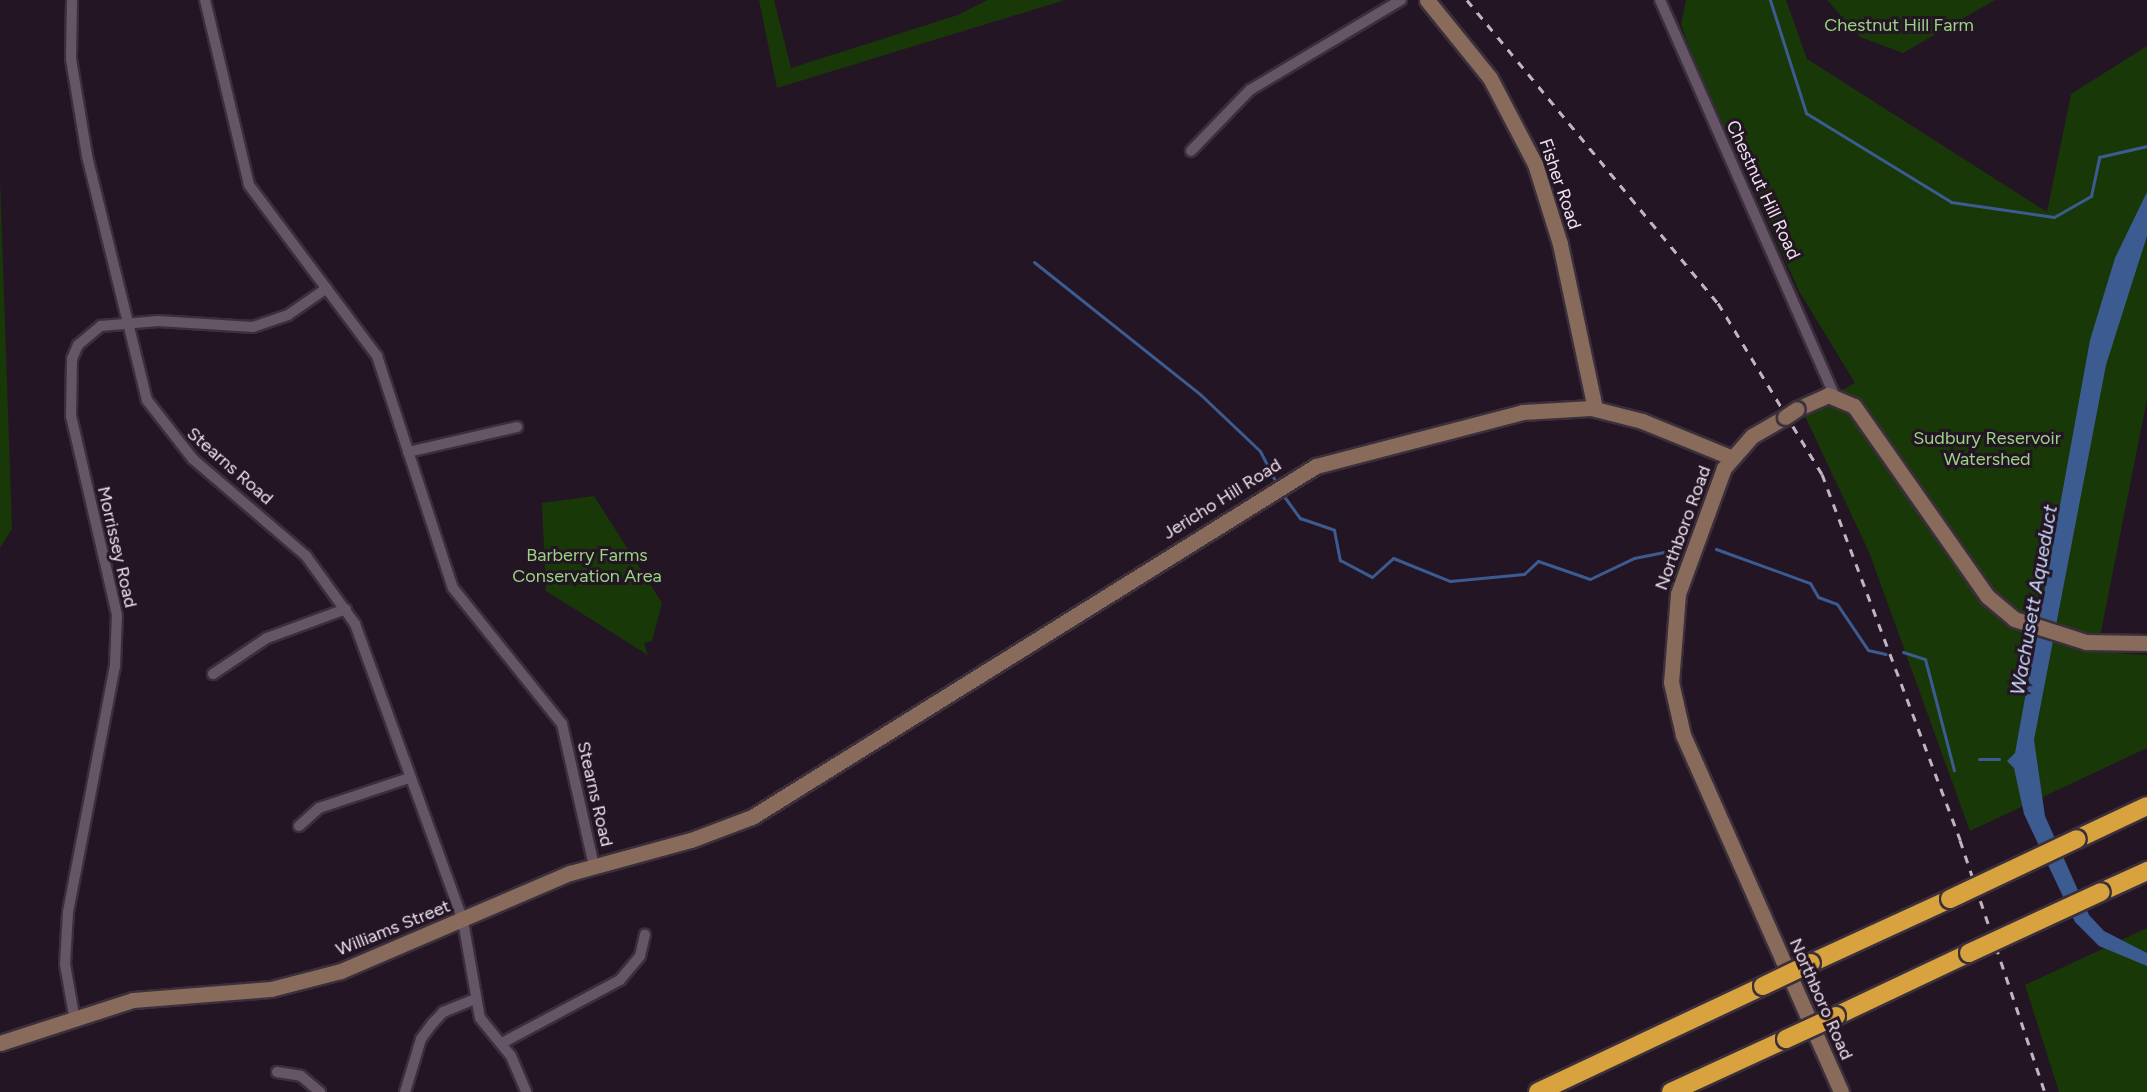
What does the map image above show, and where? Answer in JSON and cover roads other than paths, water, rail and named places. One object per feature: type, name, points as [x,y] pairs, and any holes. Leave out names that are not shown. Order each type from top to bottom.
[{"type":"highway","points":[[1538,1092],[2147,806]]},
{"type":"highway","points":[[1671,1092],[2147,871]]},
{"type":"street","name":"Stearns Road","points":[[72,0],[75,94],[138,377],[160,422],[193,459],[288,538],[346,609],[463,921],[476,999],[485,1028],[502,1043],[526,1092]]},
{"type":"street","name":"Stearns Road","points":[[205,0],[249,185],[274,226],[327,288],[377,356],[453,588],[562,724],[594,866]]},
{"type":"street","points":[[1191,151],[1255,86],[1401,0]]},
{"type":"street","name":"Fisher Road","points":[[1427,0],[1490,78],[1535,164],[1560,244],[1595,408]]},
{"type":"street","name":"Chestnut Hill Road","points":[[1666,3],[1834,395]]},
{"type":"street","name":"Morrissey Road","points":[[75,1021],[65,964],[68,912],[115,666],[117,615],[73,426],[69,374],[78,345],[88,334],[125,321],[253,327],[288,315],[327,288]]},
{"type":"street","points":[[1834,395],[1864,419],[1987,596],[2029,627],[2061,637],[2147,643]]},
{"type":"street","name":"Northboro Road","points":[[1834,395],[1791,413],[1730,458],[1678,594],[1669,654],[1673,697],[1695,763],[1841,1092]]},
{"type":"street","name":"Jericho Hill Road","points":[[787,798],[1293,477],[1353,454],[1462,426],[1541,410],[1595,408],[1730,458]]},
{"type":"street","points":[[408,452],[517,427]]},
{"type":"street","points":[[213,674],[258,642],[346,609]]},
{"type":"street","points":[[299,826],[319,808],[409,778]]},
{"type":"street","name":"Williams Street","points":[[0,1043],[152,997],[291,985],[397,950],[594,866],[719,831],[787,798]]},
{"type":"street","points":[[502,1043],[620,980],[640,956],[645,935]]},
{"type":"street","points":[[405,1092],[416,1052],[432,1024],[443,1012],[476,999]]},
{"type":"street","points":[[277,1072],[294,1073],[320,1092]]},
{"type":"water","points":[[2147,192],[2147,236],[2106,365],[2034,740],[2045,816],[2089,915],[2104,931],[2147,953],[2147,966],[2099,946],[2075,922],[2024,814],[2014,768],[2007,761],[2015,753],[2090,340],[2115,258]]},
{"type":"waterway","points":[[1770,0],[1806,113],[1951,202],[2054,217],[2091,196],[2099,157],[2147,146]]},
{"type":"waterway","points":[[1034,262],[1201,395],[1260,451],[1275,480]]},
{"type":"waterway","points":[[1283,495],[1300,518],[1334,530],[1340,560],[1372,577],[1393,558],[1450,581],[1524,574],[1538,561],[1590,579],[1634,558],[1679,549]]},
{"type":"waterway","points":[[1716,549],[1810,583],[1818,597],[1837,604],[1868,650],[1886,654]]},
{"type":"waterway","points":[[1903,652],[1925,659],[1954,770]]},
{"type":"waterway","points":[[1979,759],[1999,759]]},
{"type":"railway","points":[[1467,0],[1718,303],[1822,474],[1960,840],[2045,1092]]},
{"type":"park label","name":"Chestnut Hill Farm","points":[[1899,25]]},
{"type":"park label","name":"Sudbury Reservoir Watershed","points":[[1987,449]]},
{"type":"park label","name":"Barberry Farms Conservation Area","points":[[587,566]]},
{"type":"water label","name":"Wachusett Aqueduct","points":[[2034,600]]}]
